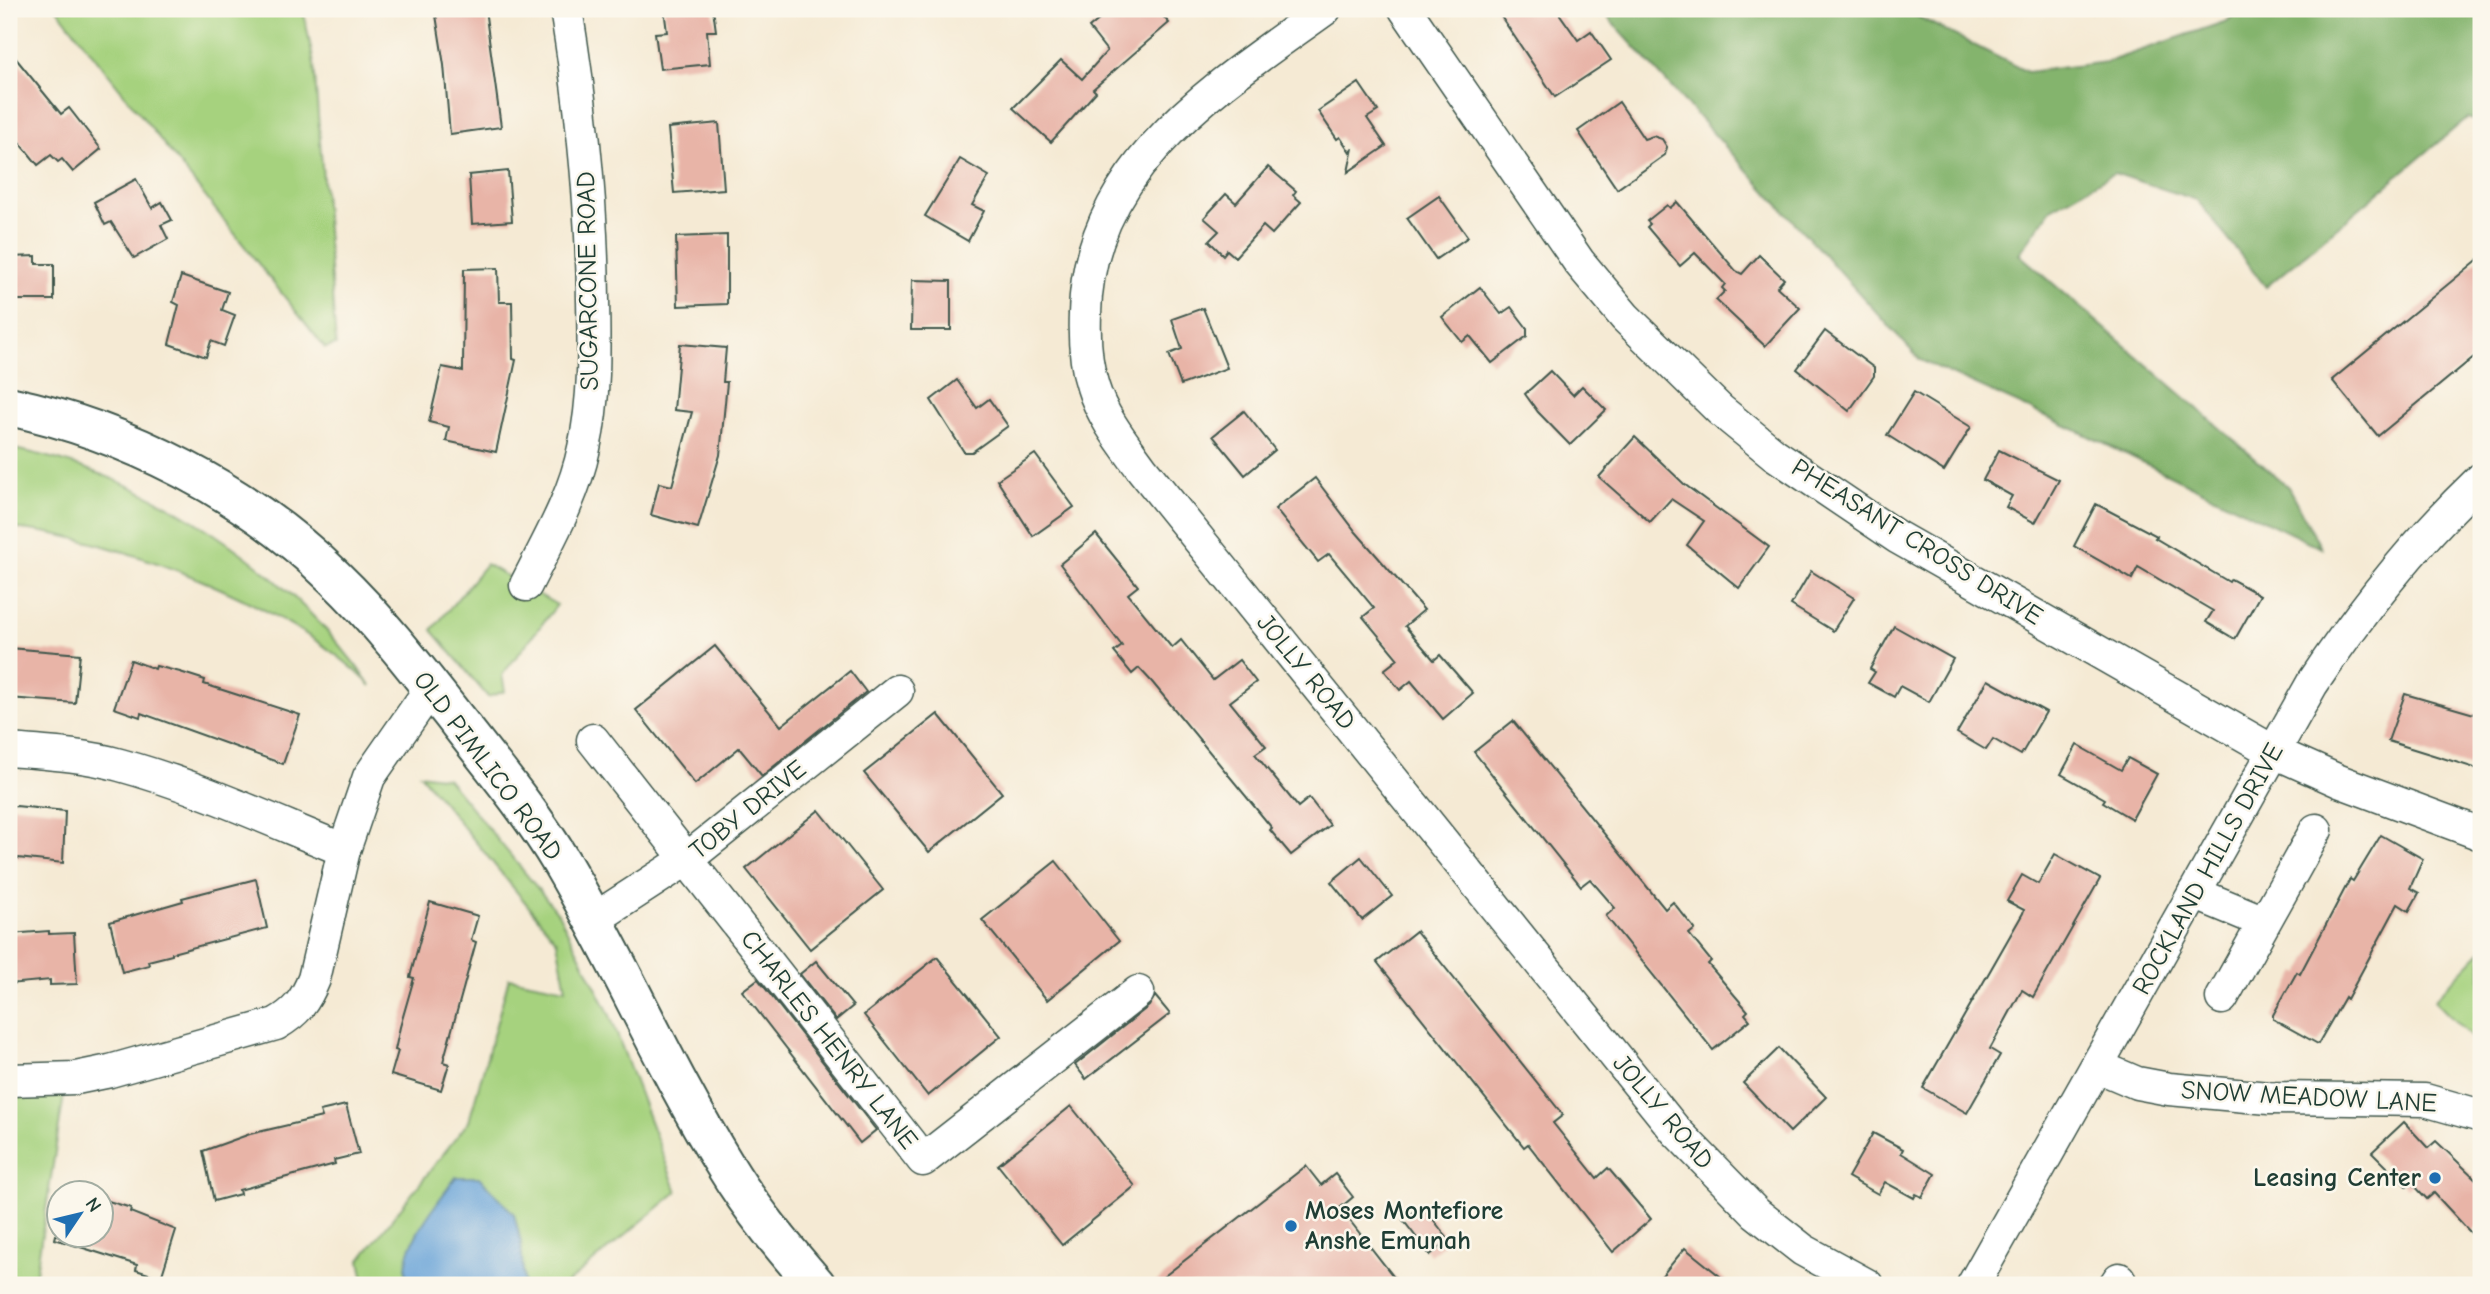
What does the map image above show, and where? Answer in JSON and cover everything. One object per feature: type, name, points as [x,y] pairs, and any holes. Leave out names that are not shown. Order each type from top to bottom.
[{"type":"street","name":"SUGARCONE ROAD","points":[[526,585],[567,501],[584,449],[593,387],[592,233],[582,107],[566,9]]},
{"type":"street","name":"JOLLY ROAD","points":[[1325,9],[1223,82],[1179,119],[1142,161],[1111,206],[1093,247],[1085,295],[1084,351],[1093,389],[1113,429],[1142,469],[1676,1131],[1756,1213],[1803,1250],[1867,1285]]},
{"type":"street","name":"PHEASANT CROSS DRIVE","points":[[1405,9],[1579,262],[1625,317],[1720,410],[1774,454],[1897,537],[2274,752],[2362,790],[2481,834]]},
{"type":"street","name":"OLD PIMLICO ROAD","points":[[9,406],[73,422],[127,443],[181,469],[234,500],[332,575],[374,618],[524,806],[560,860],[682,1093],[727,1169],[771,1232],[816,1285]]},
{"type":"street","name":"ROCKLAND HILLS DRIVE","points":[[1973,1285],[2274,752],[2345,634],[2442,516],[2481,479]]},
{"type":"street","points":[[9,1080],[76,1077],[110,1072],[276,1024],[294,1014],[306,1000],[314,979],[344,850],[369,776],[431,688]]},
{"type":"street","name":"TOBY DRIVE","points":[[593,920],[687,859],[897,691]]},
{"type":"street","name":"CHARLES HENRY LANE","points":[[593,740],[923,1160],[1138,992]]},
{"type":"street","points":[[9,750],[73,756],[118,764],[179,784],[344,850]]},
{"type":"street","points":[[2222,998],[2316,830]]},
{"type":"street","points":[[2194,893],[2264,922]]},
{"type":"street","name":"SNOW MEADOW LANE","points":[[2097,1066],[2137,1083],[2169,1089],[2269,1098],[2425,1100],[2481,1116]]},
{"type":"green space","points":[[57,9],[303,9],[314,64],[336,345],[325,348]]},
{"type":"green space","points":[[1604,9],[1903,9],[2027,72],[2107,62],[2227,21],[2242,9],[2481,9],[2481,122],[2467,118],[2266,287],[2197,200],[2114,173],[2051,209],[2019,254],[2288,487],[2321,548],[2076,430],[1920,360],[1611,21]]},
{"type":"green space","points":[[9,448],[62,461],[114,480],[164,504],[212,532],[257,566],[299,603],[337,643],[371,686],[339,657],[299,630],[253,604],[202,581],[99,545],[9,528]]},
{"type":"green space","points":[[486,564],[557,605],[502,675],[505,691],[488,697],[432,630]]},
{"type":"green space","points":[[420,774],[447,778],[558,913],[609,1013],[677,1192],[565,1285],[365,1285],[360,1260],[469,1121],[509,978],[566,989],[557,941]]},
{"type":"green space","points":[[2481,951],[2481,1047],[2434,1000]]},
{"type":"green space","points":[[64,1095],[51,1178],[46,1178],[46,1209],[34,1285],[9,1285],[9,1098]]},
{"type":"water","points":[[456,1177],[479,1177],[514,1214],[521,1242],[524,1285],[409,1285],[407,1258],[413,1243],[429,1214]]},
{"type":"building","points":[[435,9],[485,9],[501,127],[450,134],[444,65]]},
{"type":"building","points":[[664,9],[713,9],[716,31],[707,31],[710,64],[660,69],[655,33],[667,32]]},
{"type":"building","points":[[1112,9],[1157,9],[1169,23],[1093,89],[1096,92],[1051,142],[1013,108],[1061,60],[1082,79],[1107,51],[1089,28]]},
{"type":"building","points":[[1496,9],[1556,9],[1578,40],[1591,31],[1611,60],[1555,97]]},
{"type":"building","points":[[9,50],[61,114],[69,108],[101,149],[73,172],[62,159],[58,162],[51,155],[38,165],[9,129]]},
{"type":"building","points":[[1359,83],[1378,111],[1367,118],[1386,146],[1348,172],[1353,148],[1350,152],[1340,137],[1337,139],[1318,111]]},
{"type":"building","points":[[1619,102],[1644,139],[1653,136],[1662,139],[1667,147],[1665,155],[1617,189],[1578,131]]},
{"type":"building","points":[[719,123],[724,189],[674,193],[668,128]]},
{"type":"building","points":[[960,159],[989,176],[972,205],[984,211],[968,241],[925,216]]},
{"type":"building","points":[[1268,167],[1296,191],[1293,195],[1301,202],[1272,234],[1263,226],[1235,257],[1227,250],[1223,255],[1209,241],[1219,231],[1204,218],[1226,194],[1236,203]]},
{"type":"building","points":[[508,171],[512,221],[472,224],[469,175]]},
{"type":"building","points":[[136,179],[152,208],[162,202],[172,220],[161,225],[168,239],[134,258],[111,222],[105,225],[94,202]]},
{"type":"building","points":[[1439,196],[1468,237],[1436,259],[1407,218]]},
{"type":"building","points":[[1677,202],[1736,271],[1742,274],[1759,255],[1784,279],[1777,287],[1800,308],[1765,346],[1716,300],[1725,291],[1722,288],[1725,284],[1695,253],[1680,266],[1647,227],[1650,224],[1647,221],[1667,205],[1670,208]]},
{"type":"building","points":[[727,235],[727,304],[678,306],[676,237]]},
{"type":"building","points":[[36,256],[36,264],[54,264],[54,300],[9,300],[9,257]]},
{"type":"building","points":[[2481,257],[2481,351],[2378,436],[2332,380]]},
{"type":"building","points":[[498,268],[499,302],[512,302],[513,359],[516,360],[496,452],[446,441],[449,427],[429,422],[442,367],[463,371],[464,269]]},
{"type":"building","points":[[181,276],[228,292],[222,310],[235,315],[224,346],[211,341],[206,357],[169,344],[179,305],[173,302]]},
{"type":"building","points":[[912,280],[951,281],[951,330],[911,330]]},
{"type":"building","points":[[1480,287],[1501,314],[1511,307],[1527,328],[1527,336],[1492,363],[1470,336],[1462,342],[1442,317]]},
{"type":"building","points":[[1203,308],[1227,368],[1181,385],[1169,354],[1182,349],[1172,319]]},
{"type":"building","points":[[1825,331],[1874,368],[1874,376],[1849,411],[1797,369]]},
{"type":"building","points":[[680,344],[726,348],[723,382],[727,382],[720,455],[698,528],[651,515],[659,483],[672,486],[692,412],[674,410]]},
{"type":"building","points":[[1550,371],[1573,395],[1582,386],[1606,410],[1570,445],[1538,412],[1525,394]]},
{"type":"building","points":[[957,380],[977,408],[989,399],[1008,426],[972,452],[964,452],[931,400]]},
{"type":"building","points":[[1914,392],[1971,427],[1944,471],[1887,435]]},
{"type":"building","points":[[1244,411],[1275,450],[1245,475],[1213,436]]},
{"type":"building","points":[[1635,437],[1684,484],[1769,547],[1739,588],[1687,545],[1704,521],[1671,499],[1650,522],[1599,477]]},
{"type":"building","points":[[1999,450],[2059,480],[2035,523],[2006,507],[2012,496],[1983,480]]},
{"type":"building","points":[[1035,454],[1074,507],[1033,536],[997,480]]},
{"type":"building","points":[[1315,478],[1356,532],[1424,610],[1405,626],[1434,660],[1440,655],[1473,693],[1443,719],[1411,681],[1400,690],[1384,670],[1398,659],[1363,617],[1374,608],[1329,554],[1318,562],[1275,509]]},
{"type":"building","points":[[2096,504],[2157,536],[2155,538],[2229,582],[2231,579],[2260,595],[2235,639],[2206,622],[2213,611],[2138,567],[2132,579],[2074,546]]},
{"type":"building","points":[[1096,534],[1138,586],[1128,594],[1172,648],[1181,640],[1213,680],[1239,660],[1256,682],[1230,702],[1266,746],[1255,754],[1298,807],[1309,798],[1330,825],[1291,855],[1152,682],[1139,668],[1132,674],[1114,652],[1122,646],[1060,564]]},
{"type":"building","points":[[1811,571],[1854,598],[1833,631],[1791,605]]},
{"type":"building","points":[[1894,626],[1953,659],[1929,702],[1900,686],[1894,697],[1868,683],[1875,672],[1870,669]]},
{"type":"building","points":[[715,646],[781,726],[850,671],[866,692],[762,776],[739,748],[695,784],[636,710]]},
{"type":"building","points":[[9,648],[80,654],[75,703],[9,698]]},
{"type":"building","points":[[131,660],[155,669],[156,666],[205,680],[204,684],[300,715],[283,764],[141,713],[140,717],[114,708]]},
{"type":"building","points":[[1988,680],[2046,712],[2021,755],[1993,739],[1986,750],[1957,733]]},
{"type":"building","points":[[2405,694],[2481,716],[2481,770],[2388,741]]},
{"type":"building","points":[[938,714],[1002,793],[929,852],[864,773]]},
{"type":"building","points":[[1513,721],[1665,909],[1673,902],[1695,929],[1689,934],[1711,961],[1708,964],[1748,1011],[1745,1014],[1750,1020],[1713,1050],[1606,916],[1615,908],[1590,879],[1581,886],[1474,752]]},
{"type":"building","points":[[2077,745],[2121,770],[2128,758],[2157,774],[2132,819],[2103,802],[2105,799],[2061,774]]},
{"type":"building","points":[[9,807],[65,811],[63,863],[9,857]]},
{"type":"building","points":[[819,810],[883,890],[810,949],[746,869]]},
{"type":"building","points":[[2381,835],[2423,859],[2410,888],[2419,893],[2409,911],[2398,904],[2347,999],[2345,997],[2318,1044],[2273,1019],[2273,1015],[2297,972],[2300,974],[2350,879],[2353,881]]},
{"type":"building","points":[[2055,854],[2100,879],[2033,997],[2022,990],[1990,1049],[2000,1055],[1967,1113],[1923,1088],[2023,913],[2024,910],[2007,901],[2022,875],[2038,884]]},
{"type":"building","points":[[1361,857],[1392,896],[1362,920],[1331,882]]},
{"type":"building","points":[[1056,861],[1119,941],[1047,1000],[982,920]]},
{"type":"building","points":[[256,879],[267,928],[172,953],[148,961],[149,965],[122,972],[110,922],[183,901],[182,898]]},
{"type":"building","points":[[430,902],[478,916],[471,940],[476,942],[443,1062],[449,1064],[441,1090],[391,1075],[398,1051],[395,1050],[400,1027],[414,978],[410,977]]},
{"type":"building","points":[[49,931],[49,934],[74,933],[77,984],[50,985],[50,980],[9,984],[9,934]]},
{"type":"building","points":[[1416,931],[1563,1115],[1553,1123],[1597,1178],[1608,1168],[1651,1219],[1613,1252],[1528,1144],[1524,1147],[1377,962]]},
{"type":"building","points":[[937,957],[1001,1036],[928,1096],[864,1015]]},
{"type":"building","points":[[816,961],[853,1006],[836,1020],[800,974]]},
{"type":"building","points":[[758,979],[876,1130],[860,1143],[742,991]]},
{"type":"building","points":[[1155,996],[1170,1014],[1086,1079],[1075,1065],[1149,1006]]},
{"type":"building","points":[[1779,1048],[1826,1097],[1790,1132],[1743,1083]]},
{"type":"building","points":[[346,1105],[359,1154],[334,1160],[335,1164],[239,1190],[240,1194],[214,1201],[203,1151],[250,1134],[322,1117],[320,1111]]},
{"type":"building","points":[[1071,1106],[1135,1186],[1062,1245],[998,1165]]},
{"type":"building","points":[[2404,1122],[2428,1148],[2436,1141],[2481,1184],[2481,1224],[2471,1233],[2434,1193],[2427,1199],[2412,1183],[2407,1187],[2372,1152]]},
{"type":"building","points":[[1873,1133],[1903,1149],[1901,1153],[1935,1174],[1922,1197],[1916,1194],[1914,1198],[1885,1182],[1878,1194],[1848,1177]]},
{"type":"building","name":"Moses Montefiore Anshe Emunah","points":[[1306,1166],[1321,1185],[1335,1174],[1353,1197],[1340,1208],[1400,1285],[1153,1285]]},
{"type":"building","points":[[116,1203],[131,1208],[130,1212],[176,1230],[161,1278],[136,1270],[137,1265],[83,1248],[116,1248]]},
{"type":"building","points":[[1422,1205],[1449,1240],[1430,1255],[1403,1220]]},
{"type":"building","points":[[1685,1248],[1731,1285],[1654,1285]]},
{"type":"waterway","points":[[2470,9],[2481,14]]},
{"type":"place","name":"Leasing Center","points":[[2435,1178]]},
{"type":"place","name":"Moses Montefiore Anshe Emunah","points":[[1291,1226]]}]
